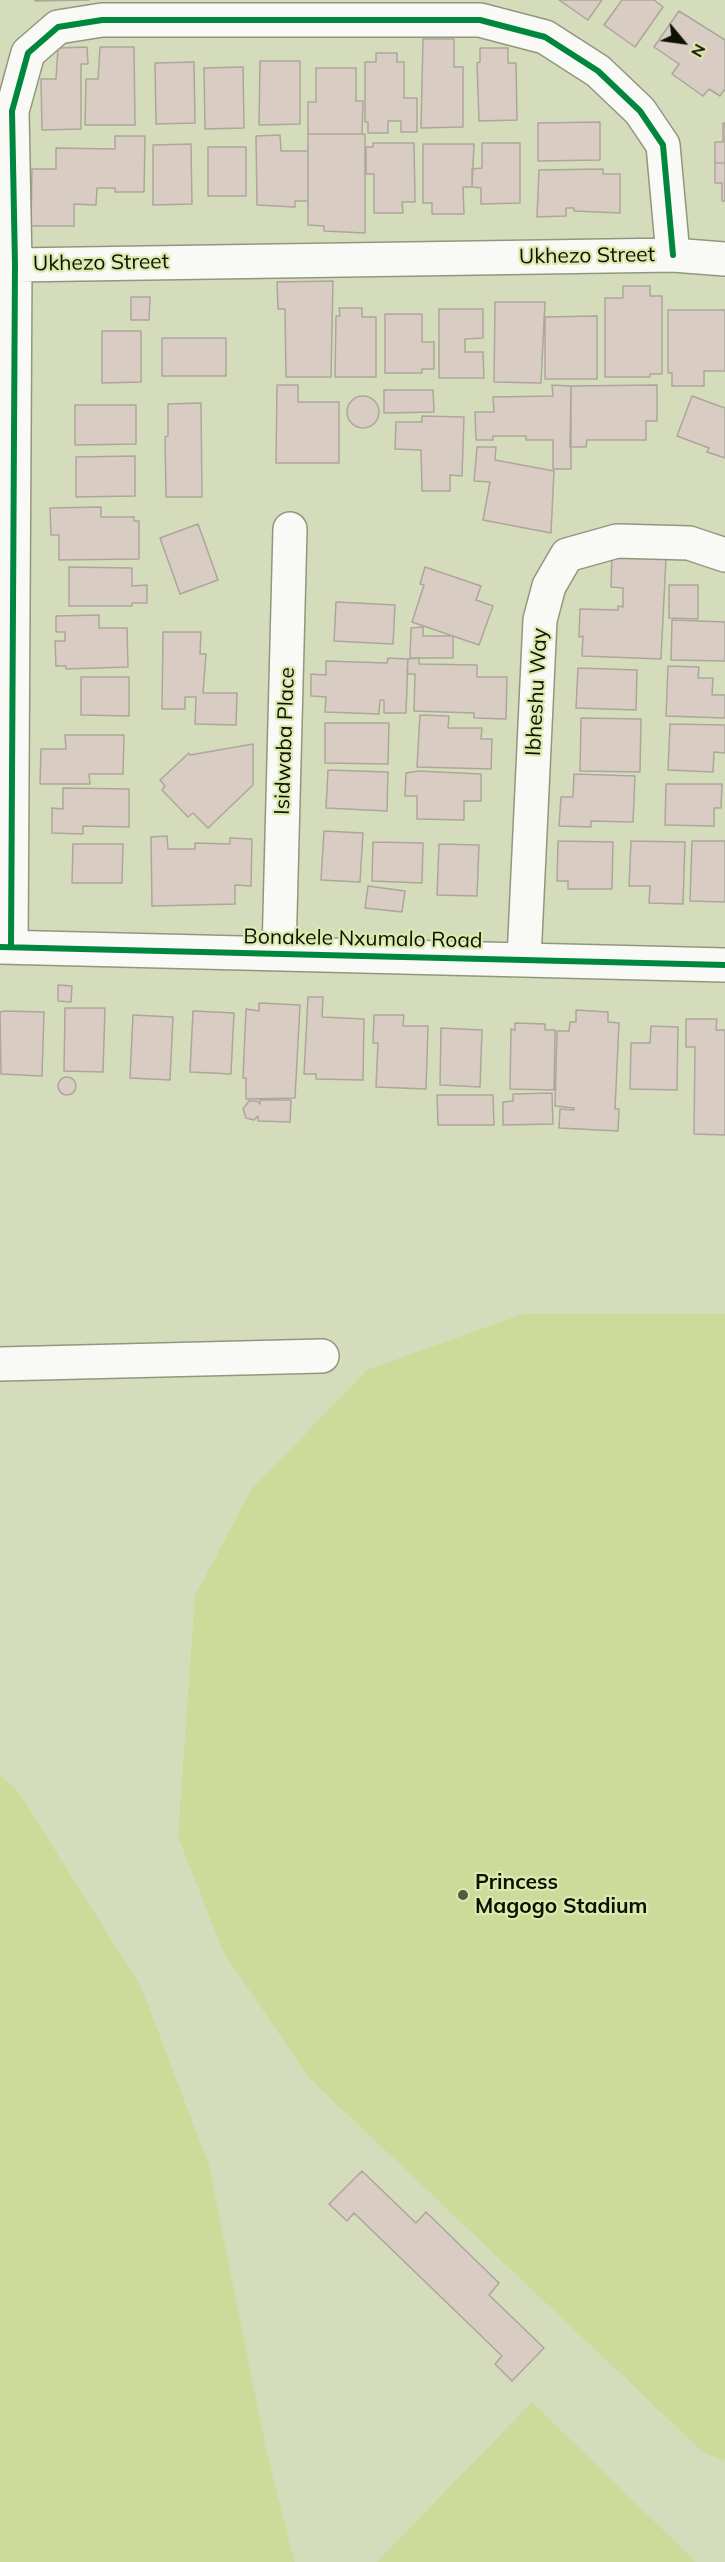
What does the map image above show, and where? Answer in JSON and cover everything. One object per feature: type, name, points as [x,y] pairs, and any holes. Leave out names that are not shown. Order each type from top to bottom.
[{"type":"street","points":[[15,265],[12,111],[28,53],[58,27],[102,20],[480,20],[545,37],[598,71],[640,111],[663,145],[673,255]]},
{"type":"street","name":"Ukhezo Street","points":[[6,947],[15,265],[673,255],[725,259]]},
{"type":"street","name":"Isidwaba Place","points":[[279,953],[290,529]]},
{"type":"street","name":"Ibheshu Way","points":[[524,959],[540,620],[549,586],[567,555],[617,540],[689,543],[725,555]]},
{"type":"street","name":"Bonakele Nxumalo Road","points":[[6,947],[725,966]]},
{"type":"street","points":[[0,1364],[322,1356]]},
{"type":"green space","name":"Princess Magogo Stadium","points":[[523,1314],[725,1314],[725,2461],[703,2452],[309,2078],[224,1953],[178,1837],[195,1596],[251,1490],[367,1370]]},
{"type":"green space","points":[[0,1775],[19,1793],[141,1987],[209,2165],[267,2453],[295,2562],[0,2562]]},
{"type":"green space","points":[[532,2402],[696,2562],[377,2562]]},
{"type":"building","points":[[35,0],[89,0],[35,1]]},
{"type":"building","points":[[559,0],[602,0],[588,20]]},
{"type":"building","points":[[622,0],[654,0],[663,7],[635,47],[604,25]]},
{"type":"building","points":[[679,11],[725,40],[725,89],[720,96],[709,89],[703,96],[672,74],[679,64],[654,47]]},
{"type":"building","points":[[423,39],[454,39],[454,67],[463,67],[463,127],[421,128]]},
{"type":"building","points":[[87,47],[88,64],[81,64],[81,129],[42,130],[41,79],[56,79],[58,48]]},
{"type":"building","points":[[100,47],[134,47],[135,125],[85,125],[86,79],[98,79]]},
{"type":"building","points":[[480,48],[508,48],[508,63],[516,63],[517,120],[479,121],[477,63],[480,62]]},
{"type":"building","points":[[376,53],[397,53],[397,62],[404,62],[404,98],[417,98],[417,132],[401,132],[401,121],[388,121],[388,133],[368,133],[368,122],[365,122],[365,62],[376,62]]},
{"type":"building","points":[[260,61],[300,61],[300,124],[259,125]]},
{"type":"building","points":[[194,62],[195,123],[156,124],[155,63]]},
{"type":"building","points":[[243,67],[244,128],[205,129],[204,68]]},
{"type":"building","points":[[316,68],[356,68],[356,101],[363,101],[362,134],[308,134],[308,102],[316,102]]},
{"type":"building","points":[[600,122],[600,160],[538,161],[538,123]]},
{"type":"building","points":[[723,123],[725,123],[725,163],[715,163],[715,142],[723,142]]},
{"type":"building","points":[[308,134],[365,134],[365,233],[324,231],[324,226],[308,225]]},
{"type":"building","points":[[280,135],[281,151],[308,151],[308,201],[295,201],[295,207],[257,205],[256,136]]},
{"type":"building","points":[[115,136],[145,136],[144,192],[115,192],[115,188],[97,188],[96,205],[74,204],[74,226],[31,226],[32,169],[56,169],[56,148],[115,149]]},
{"type":"building","points":[[373,143],[414,143],[415,202],[402,202],[403,213],[374,213],[374,174],[366,174],[366,147],[373,147]]},
{"type":"building","points":[[482,143],[520,143],[520,203],[481,204],[481,188],[472,187],[472,169],[482,168]]},
{"type":"building","points":[[191,144],[192,204],[153,205],[153,145]]},
{"type":"building","points":[[423,144],[474,144],[472,187],[463,187],[464,214],[432,214],[432,203],[423,203]]},
{"type":"building","points":[[208,147],[246,147],[246,196],[208,196]]},
{"type":"building","points":[[715,163],[725,163],[725,201],[722,201],[722,183],[715,183]]},
{"type":"building","points":[[603,169],[603,174],[620,174],[620,213],[574,211],[574,208],[566,208],[566,216],[537,217],[539,170]]},
{"type":"building","points":[[333,281],[331,377],[286,377],[285,309],[278,309],[277,282]]},
{"type":"building","points":[[623,286],[650,286],[650,296],[662,296],[662,374],[650,374],[650,377],[605,377],[605,298],[623,298]]},
{"type":"building","points":[[131,297],[150,297],[149,320],[131,320]]},
{"type":"building","points":[[495,302],[545,302],[541,383],[494,382]]},
{"type":"building","points":[[339,308],[362,308],[362,317],[376,317],[376,377],[335,377],[336,316],[340,316]]},
{"type":"building","points":[[439,309],[483,309],[483,338],[465,339],[465,352],[483,352],[484,378],[439,378]]},
{"type":"building","points":[[668,310],[725,310],[725,371],[704,371],[704,386],[672,386],[672,373],[668,373]]},
{"type":"building","points":[[385,314],[422,314],[422,342],[434,342],[434,369],[422,369],[422,373],[385,373]]},
{"type":"building","points":[[597,316],[597,379],[545,379],[545,317]]},
{"type":"building","points":[[102,331],[141,331],[141,382],[102,383]]},
{"type":"building","points":[[162,338],[226,338],[226,376],[162,376]]},
{"type":"building","points":[[277,385],[298,385],[298,402],[339,402],[339,463],[276,463]]},
{"type":"building","points":[[552,385],[571,386],[571,469],[553,469],[553,440],[526,440],[526,436],[493,436],[493,440],[476,440],[475,412],[494,412],[493,397],[553,396]]},
{"type":"building","points":[[657,385],[657,421],[646,421],[646,440],[587,440],[586,447],[570,447],[571,386]]},
{"type":"building","points":[[384,390],[433,390],[434,412],[384,413]]},
{"type":"building","points":[[363,396],[374,401],[379,412],[374,423],[363,428],[352,423],[347,412],[352,401]]},
{"type":"building","points":[[692,396],[725,408],[725,458],[707,452],[709,448],[677,436]]},
{"type":"building","points":[[201,403],[202,497],[166,497],[165,437],[168,436],[168,404]]},
{"type":"building","points":[[75,405],[136,405],[136,444],[75,445]]},
{"type":"building","points":[[422,416],[464,417],[462,476],[450,475],[450,491],[422,491],[421,450],[395,449],[396,422],[422,422]]},
{"type":"building","points":[[477,447],[496,447],[495,460],[554,471],[551,533],[483,520],[490,482],[474,481]]},
{"type":"building","points":[[135,456],[135,496],[76,497],[76,457]]},
{"type":"building","points":[[101,507],[101,517],[134,517],[134,521],[139,521],[139,559],[59,560],[59,535],[51,535],[50,508]]},
{"type":"building","points":[[198,524],[218,580],[180,594],[160,538]]},
{"type":"building","points":[[612,555],[666,558],[661,659],[582,656],[583,636],[579,637],[580,609],[618,610],[618,606],[623,607],[623,588],[611,587]]},
{"type":"building","points":[[69,567],[132,568],[132,586],[147,585],[147,603],[132,603],[132,606],[69,606]]},
{"type":"building","points":[[425,567],[481,586],[476,600],[493,606],[479,645],[412,622],[424,585],[420,584]]},
{"type":"building","points":[[669,585],[698,585],[698,619],[669,618]]},
{"type":"building","points":[[336,602],[395,605],[393,644],[334,641]]},
{"type":"building","points":[[99,615],[99,628],[127,628],[128,667],[66,669],[66,666],[56,666],[55,641],[65,641],[65,632],[56,632],[56,616]]},
{"type":"building","points":[[672,620],[725,622],[725,661],[671,660]]},
{"type":"building","points":[[423,627],[423,636],[453,636],[453,658],[410,658],[411,628]]},
{"type":"building","points":[[163,632],[201,632],[200,654],[206,654],[203,693],[237,693],[236,725],[195,724],[196,697],[185,697],[185,709],[162,709]]},
{"type":"building","points":[[388,658],[408,659],[406,713],[384,713],[384,700],[380,700],[379,714],[325,712],[326,697],[311,696],[311,674],[326,675],[326,661],[387,663]]},
{"type":"building","points":[[419,658],[419,664],[477,665],[477,677],[507,677],[506,719],[474,718],[474,713],[414,711],[415,674],[407,674],[408,659]]},
{"type":"building","points":[[668,666],[699,667],[698,678],[713,678],[712,695],[725,695],[725,718],[666,716]]},
{"type":"building","points":[[578,668],[637,670],[636,710],[576,708]]},
{"type":"building","points":[[81,677],[129,677],[129,716],[81,715]]},
{"type":"building","points":[[420,715],[449,716],[448,728],[482,728],[481,739],[492,739],[491,769],[417,767]]},
{"type":"building","points":[[581,718],[641,719],[640,772],[580,771]]},
{"type":"building","points":[[325,723],[389,723],[388,764],[325,763]]},
{"type":"building","points":[[670,724],[725,725],[725,753],[714,752],[713,772],[668,770]]},
{"type":"building","points":[[65,735],[124,735],[123,774],[89,774],[90,784],[40,784],[41,749],[66,749]]},
{"type":"building","points":[[253,744],[253,785],[208,828],[193,813],[188,817],[162,790],[165,786],[160,780],[189,753],[190,755]]},
{"type":"building","points":[[328,770],[388,772],[387,811],[326,808]]},
{"type":"building","points":[[419,771],[481,774],[481,801],[464,801],[464,820],[417,819],[417,796],[405,796],[406,773]]},
{"type":"building","points":[[574,774],[635,776],[633,822],[591,821],[591,827],[559,826],[561,797],[573,797]]},
{"type":"building","points":[[666,784],[722,784],[721,808],[714,808],[714,826],[665,825]]},
{"type":"building","points":[[63,788],[129,789],[129,827],[83,826],[83,834],[52,833],[52,808],[63,809]]},
{"type":"building","points":[[324,831],[363,833],[360,882],[321,880]]},
{"type":"building","points":[[167,836],[168,849],[195,849],[195,843],[230,844],[230,838],[252,839],[251,886],[235,885],[235,904],[152,906],[151,837]]},
{"type":"building","points":[[558,841],[613,842],[612,889],[568,889],[568,881],[557,881]]},
{"type":"building","points":[[631,841],[685,842],[683,904],[649,903],[650,886],[629,886]]},
{"type":"building","points":[[692,841],[725,841],[725,902],[690,901]]},
{"type":"building","points":[[373,842],[423,843],[422,883],[372,881]]},
{"type":"building","points":[[73,844],[123,844],[122,883],[72,883]]},
{"type":"building","points":[[439,844],[479,845],[477,896],[437,895]]},
{"type":"building","points":[[368,886],[405,891],[402,912],[365,908]]},
{"type":"building","points":[[58,985],[72,986],[71,1002],[58,1001]]},
{"type":"building","points":[[308,997],[323,997],[322,1017],[364,1019],[363,1080],[316,1079],[316,1074],[304,1074]]},
{"type":"building","points":[[259,1003],[300,1005],[295,1098],[246,1099],[246,1078],[243,1078],[246,1009],[259,1011]]},
{"type":"building","points":[[65,1008],[105,1008],[103,1072],[64,1071]]},
{"type":"building","points":[[576,1010],[608,1012],[608,1022],[619,1023],[615,1109],[619,1109],[618,1131],[559,1128],[560,1109],[574,1110],[574,1108],[555,1106],[557,1031],[569,1031],[570,1022],[576,1022]]},
{"type":"building","points":[[193,1011],[234,1013],[231,1074],[190,1072]]},
{"type":"building","points":[[0,1012],[44,1012],[42,1076],[1,1074]]},
{"type":"building","points":[[133,1015],[173,1017],[170,1080],[130,1078]]},
{"type":"building","points":[[374,1015],[404,1015],[403,1026],[428,1026],[426,1089],[376,1087],[378,1043],[373,1043]]},
{"type":"building","points":[[686,1019],[717,1019],[716,1030],[725,1030],[725,1135],[694,1134],[695,1047],[686,1047]]},
{"type":"building","points":[[515,1023],[545,1024],[545,1030],[555,1030],[554,1090],[510,1089],[511,1029],[515,1030]]},
{"type":"building","points":[[651,1026],[678,1027],[677,1090],[630,1089],[631,1043],[650,1043]]},
{"type":"building","points":[[441,1028],[482,1030],[480,1087],[440,1085]]},
{"type":"building","points":[[63,1077],[71,1077],[76,1082],[74,1093],[63,1095],[58,1090],[58,1082]]},
{"type":"building","points":[[552,1093],[553,1124],[503,1125],[503,1102],[513,1101],[513,1094]]},
{"type":"building","points":[[437,1095],[493,1095],[494,1125],[438,1125]]},
{"type":"building","points":[[260,1100],[291,1100],[290,1122],[258,1121],[258,1116],[254,1120],[246,1118],[243,1109],[249,1101],[257,1101],[260,1104]]},
{"type":"building","points":[[362,2171],[416,2223],[426,2212],[499,2283],[489,2295],[544,2348],[512,2381],[495,2364],[502,2356],[354,2213],[347,2221],[329,2204]]},
{"type":"cycle path","points":[[11,947],[15,265],[12,111],[28,53],[58,27],[102,20],[480,20],[545,37],[598,71],[640,111],[663,145],[673,255]]},
{"type":"cycle path","points":[[0,947],[725,965]]},
{"type":"place","name":"Princess Magogo Stadium","points":[[463,1895]]}]
